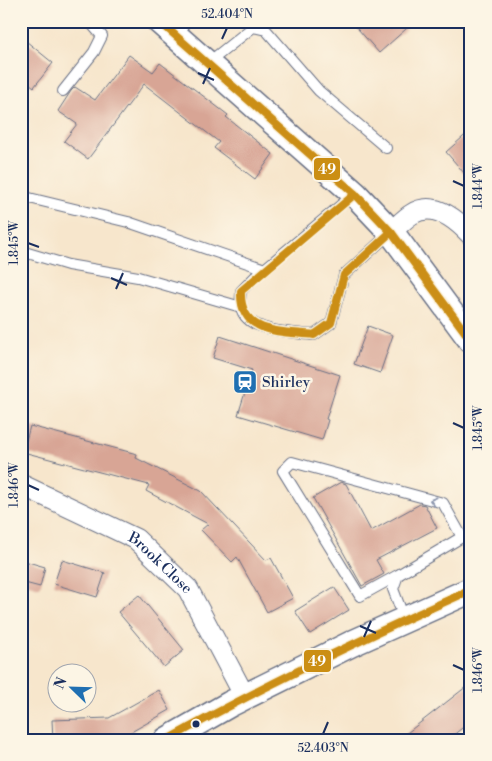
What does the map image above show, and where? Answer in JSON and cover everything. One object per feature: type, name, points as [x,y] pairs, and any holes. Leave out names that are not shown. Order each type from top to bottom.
[{"type":"street","points":[[159,21],[355,194],[391,232],[471,340]]},
{"type":"street","points":[[391,232],[413,213],[429,210],[444,212],[471,235]]},
{"type":"street","name":"Brook Close","points":[[22,485],[136,539],[188,589],[245,697]]},
{"type":"street","points":[[167,740],[245,697],[404,618],[471,590]]},
{"type":"lane","points":[[63,91],[94,52],[102,36],[89,21]]},
{"type":"lane","points":[[207,64],[254,27],[266,30],[319,91],[386,148]]},
{"type":"lane","points":[[355,194],[241,291],[241,307],[245,317],[256,326],[314,335],[331,323],[344,275],[391,232]]},
{"type":"lane","points":[[21,196],[128,222],[265,269]]},
{"type":"lane","points":[[21,251],[68,265],[138,277],[241,307]]},
{"type":"lane","points":[[398,575],[360,596],[283,471],[292,462],[443,503],[462,537],[398,575],[392,589],[404,618]]},
{"type":"building","points":[[351,21],[415,21],[379,53]]},
{"type":"building","points":[[21,37],[53,63],[34,87],[21,77]]},
{"type":"building","points":[[129,55],[153,72],[160,63],[228,115],[226,117],[273,154],[255,179],[214,148],[219,142],[144,84],[88,159],[64,141],[77,124],[58,111],[71,91],[75,87],[95,100]]},
{"type":"building","points":[[471,130],[471,181],[446,152]]},
{"type":"building","points":[[368,326],[393,335],[380,373],[354,364]]},
{"type":"building","points":[[220,336],[340,375],[326,419],[328,420],[322,440],[238,415],[252,370],[213,358]]},
{"type":"building","points":[[30,426],[137,454],[136,458],[201,491],[266,560],[271,558],[293,598],[267,612],[237,557],[232,562],[201,530],[208,524],[146,491],[149,485],[23,452]]},
{"type":"building","points":[[341,482],[346,484],[371,531],[420,504],[425,505],[437,528],[376,560],[384,574],[362,586],[313,498]]},
{"type":"building","points":[[21,560],[45,567],[40,587],[21,582]]},
{"type":"building","points":[[62,560],[105,573],[97,597],[54,584]]},
{"type":"building","points":[[334,587],[349,610],[310,634],[295,611]]},
{"type":"building","points":[[139,595],[184,650],[164,667],[118,612]]},
{"type":"building","points":[[471,683],[471,721],[447,740],[398,740]]},
{"type":"building","points":[[159,690],[170,710],[117,740],[53,740],[52,720],[109,718]]},
{"type":"transit line","name":"49","points":[[159,21],[355,194],[391,232],[471,340]]},
{"type":"transit line","name":"49","points":[[355,194],[241,291],[242,305],[247,316],[264,328],[314,335],[331,323],[344,275],[391,232]]},
{"type":"transit line","name":"49","points":[[167,740],[242,699],[318,661],[471,590]]},
{"type":"place","name":"Shirley","points":[[245,382]]}]
